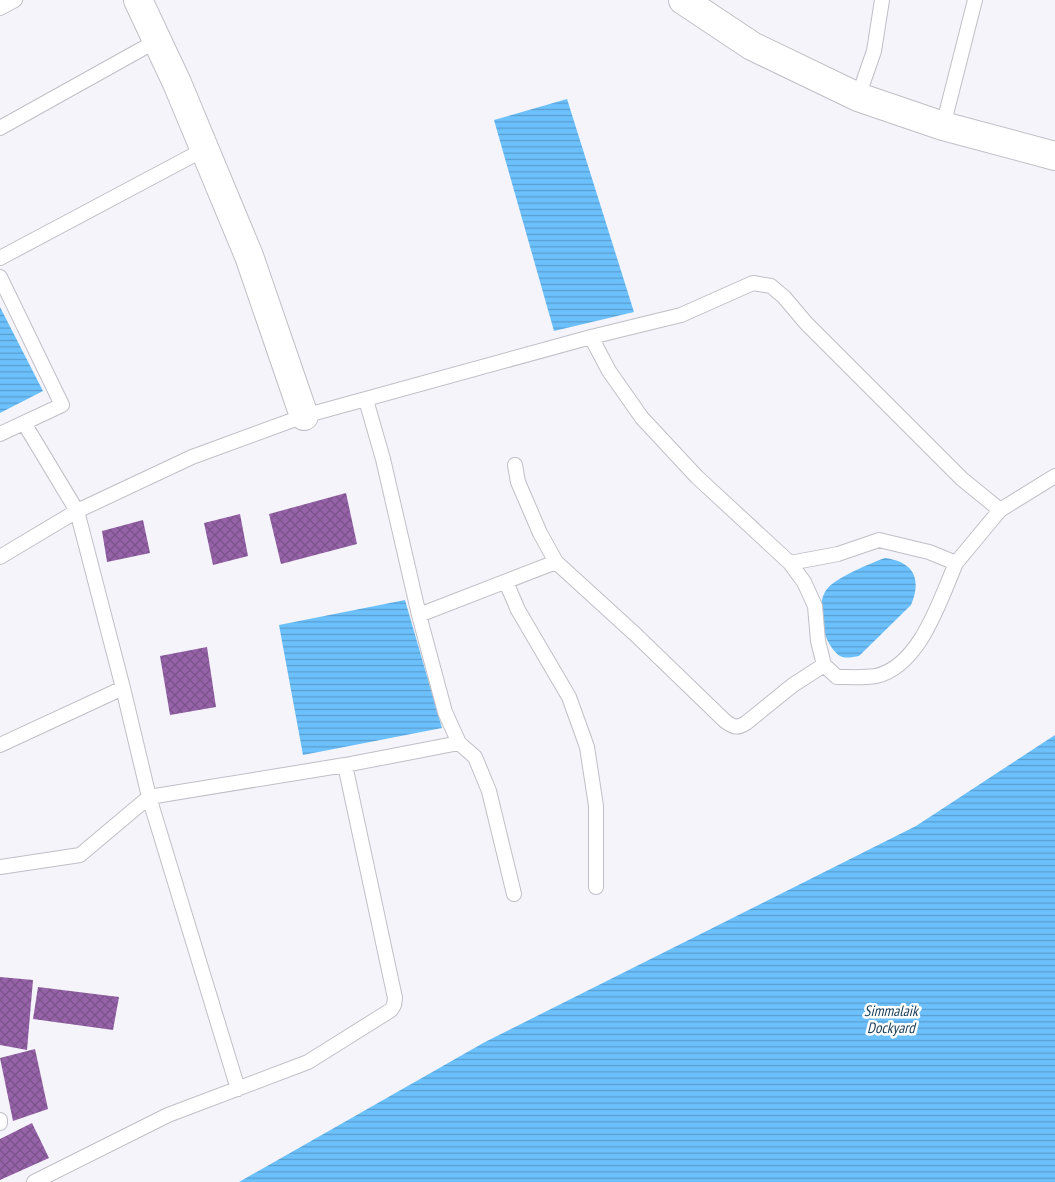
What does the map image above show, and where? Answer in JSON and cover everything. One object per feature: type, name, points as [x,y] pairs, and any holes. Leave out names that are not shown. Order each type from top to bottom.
[{"type":"street","points":[[138,0],[158,40],[249,256],[304,416]]},
{"type":"street","points":[[683,0],[752,46],[858,97],[943,126],[1055,156]]},
{"type":"lane","points":[[0,8],[15,0]]},
{"type":"lane","points":[[858,97],[874,51],[882,0]]},
{"type":"lane","points":[[943,126],[976,0]]},
{"type":"lane","points":[[0,128],[158,40]]},
{"type":"lane","points":[[0,258],[205,149]]},
{"type":"lane","points":[[0,278],[62,405],[0,434]]},
{"type":"lane","points":[[0,557],[77,511],[192,457],[304,416],[591,337],[681,315],[753,284],[771,286],[812,330],[962,479],[1000,510]]},
{"type":"lane","points":[[591,337],[609,371],[642,418],[697,477],[790,563],[804,582],[815,606],[818,641],[824,665],[837,677],[876,676],[893,669],[913,652],[929,623],[956,563],[1000,510],[1055,476]]},
{"type":"lane","points":[[366,400],[383,459],[419,615],[445,712],[459,742],[475,757],[489,791],[514,894]]},
{"type":"lane","points":[[24,423],[77,511],[149,797],[238,1089]]},
{"type":"lane","points":[[514,465],[518,482],[536,524],[556,562],[733,727],[740,727],[746,724],[793,685],[824,665]]},
{"type":"lane","points":[[790,563],[838,554],[879,540],[929,552],[956,563]]},
{"type":"lane","points":[[419,615],[556,562]]},
{"type":"lane","points":[[506,582],[518,610],[569,697],[587,747],[596,806],[596,887]]},
{"type":"lane","points":[[0,745],[123,688]]},
{"type":"lane","points":[[0,866],[80,855],[149,797],[345,765],[459,742]]},
{"type":"lane","points":[[34,1182],[168,1115],[308,1062],[391,1010],[395,998],[345,765]]},
{"type":"water","points":[[567,99],[634,312],[554,331],[494,120]]},
{"type":"water","points":[[0,307],[43,391],[0,413]]},
{"type":"water","points":[[885,558],[903,563],[913,573],[916,587],[911,605],[859,656],[842,657],[834,651],[825,634],[821,614],[823,596],[827,589],[837,580]]},
{"type":"water","points":[[405,600],[442,728],[303,755],[279,625]]},
{"type":"water","name":"Simmalaik Dockyard","points":[[1055,735],[1055,1182],[239,1182],[485,1042],[916,826]]},
{"type":"building","points":[[346,493],[357,544],[281,564],[269,514]]},
{"type":"building","points":[[240,514],[248,556],[213,565],[204,523]]},
{"type":"building","points":[[143,520],[150,553],[107,562],[102,531]]},
{"type":"building","points":[[207,647],[216,707],[170,715],[160,656]]},
{"type":"building","points":[[0,977],[33,980],[27,1050],[0,1045]]},
{"type":"building","points":[[38,987],[119,997],[113,1030],[33,1019]]},
{"type":"building","points":[[35,1049],[48,1109],[13,1121],[0,1058]]},
{"type":"building","points":[[32,1123],[49,1158],[0,1180],[0,1139]]}]
